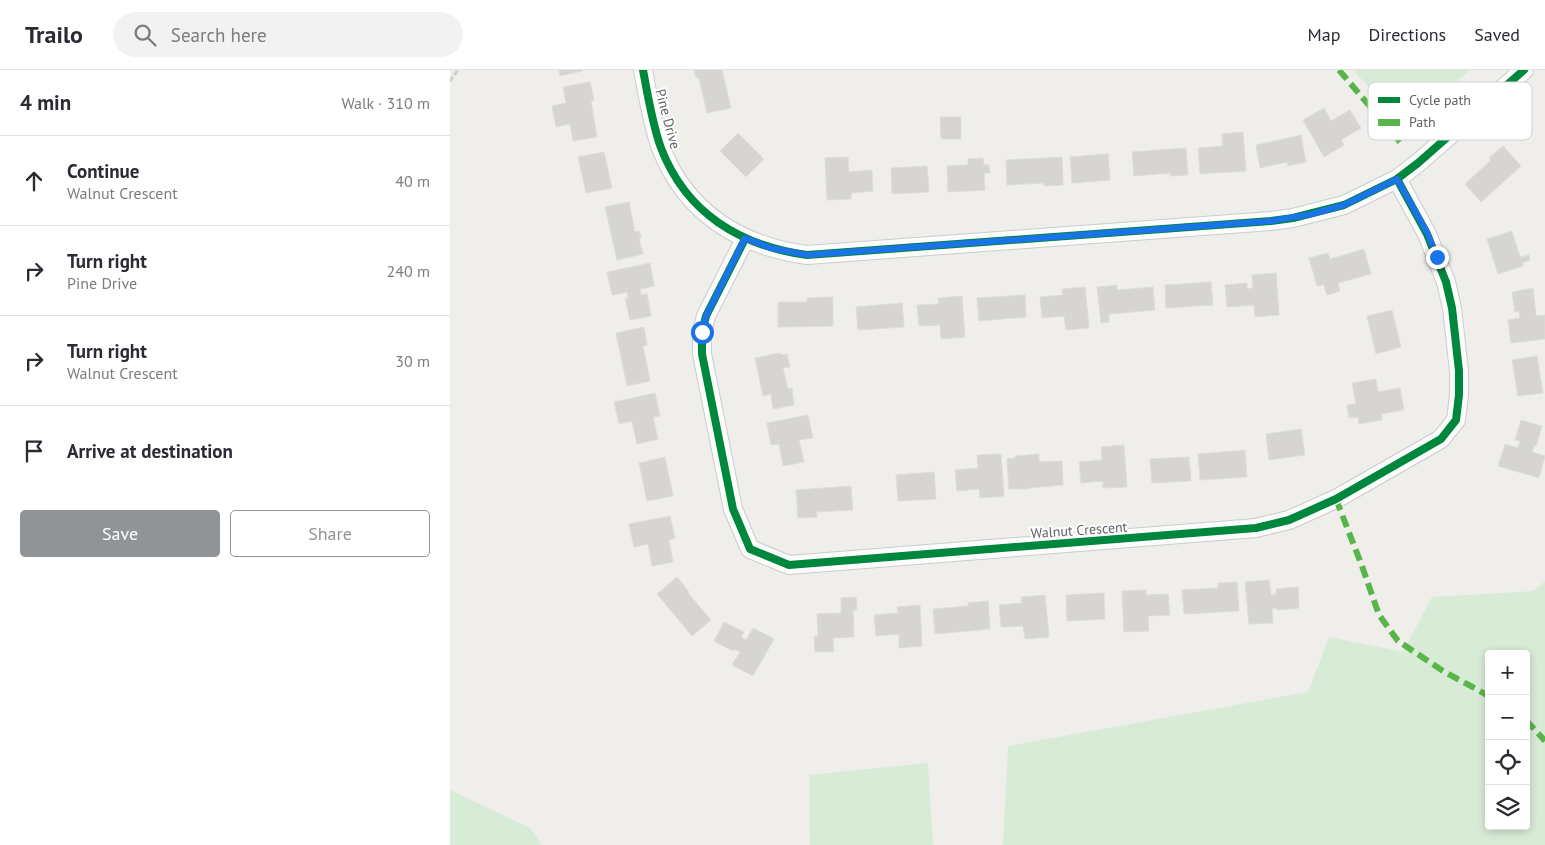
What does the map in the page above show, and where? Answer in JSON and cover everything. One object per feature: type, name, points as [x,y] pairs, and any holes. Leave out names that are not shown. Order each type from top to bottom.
[{"type":"street","name":"Pine Drive","points":[[643,70],[656,133],[662,150],[676,177],[691,197],[708,215],[745,238],[771,248],[807,255],[1271,221],[1302,216],[1344,205],[1397,179],[1444,140]]},
{"type":"street","name":"Pine Drive","points":[[1510,82],[1524,70]]},
{"type":"street","name":"Walnut Crescent","points":[[745,238],[706,316],[702,332],[702,354],[733,509],[750,549],[790,565],[1256,528],[1289,520],[1336,499],[1441,439],[1456,420],[1459,371],[1452,308],[1446,282],[1428,234],[1397,179]]},
{"type":"path","points":[[450,81],[458,70]]},
{"type":"green space","points":[[1353,70],[1470,70],[1456,82],[1368,82],[1368,86]]},
{"type":"green space","points":[[1545,581],[1545,845],[1003,845],[1008,746],[1308,692],[1329,637],[1403,652],[1432,597],[1533,591]]},
{"type":"green space","points":[[928,763],[933,845],[810,845],[809,775]]},
{"type":"green space","points":[[450,790],[530,828],[542,845],[450,845]]},
{"type":"building","points":[[559,70],[582,70],[582,71],[560,76]]},
{"type":"building","points":[[694,70],[722,70],[731,108],[707,113],[699,78],[696,78]]},
{"type":"building","points":[[590,82],[594,100],[591,101],[597,137],[573,141],[570,124],[556,127],[552,106],[566,103],[563,87]]},
{"type":"building","points":[[1324,108],[1331,121],[1350,110],[1361,128],[1341,140],[1344,145],[1324,157],[1303,120]]},
{"type":"building","points":[[940,117],[961,117],[961,139],[941,139]]},
{"type":"building","points":[[1243,132],[1246,171],[1200,174],[1198,148],[1223,146],[1222,134]]},
{"type":"building","points":[[738,133],[764,159],[746,177],[720,151]]},
{"type":"building","points":[[1301,135],[1306,162],[1288,166],[1287,162],[1260,168],[1256,145]]},
{"type":"building","points":[[1503,146],[1521,166],[1481,202],[1465,184]]},
{"type":"building","points":[[1186,148],[1188,175],[1170,176],[1170,173],[1134,176],[1132,152]]},
{"type":"building","points":[[604,152],[612,188],[586,193],[578,157]]},
{"type":"building","points":[[1108,154],[1110,180],[1072,183],[1070,157]]},
{"type":"building","points":[[848,157],[849,172],[872,170],[873,191],[851,193],[851,199],[827,200],[825,158]]},
{"type":"building","points":[[1062,157],[1063,185],[1044,186],[1044,183],[1007,185],[1006,160]]},
{"type":"building","points":[[983,158],[984,165],[989,165],[990,173],[984,173],[985,190],[948,192],[947,166],[968,165],[968,159]]},
{"type":"building","points":[[927,166],[929,192],[892,194],[891,168]]},
{"type":"building","points":[[629,202],[635,232],[639,231],[641,238],[639,239],[643,254],[617,260],[605,207]]},
{"type":"building","points":[[1512,231],[1520,257],[1529,255],[1530,260],[1522,263],[1523,266],[1498,274],[1487,239]]},
{"type":"building","points":[[1364,249],[1371,274],[1338,283],[1340,291],[1327,295],[1324,285],[1317,286],[1309,258],[1328,253],[1330,259]]},
{"type":"building","points":[[650,263],[654,286],[640,289],[641,295],[647,294],[651,316],[630,320],[625,298],[628,298],[627,292],[612,295],[607,272]]},
{"type":"building","points":[[1276,273],[1279,315],[1255,317],[1254,305],[1227,307],[1225,285],[1247,283],[1247,289],[1253,288],[1252,275]]},
{"type":"building","points":[[1211,282],[1213,305],[1166,308],[1165,285]]},
{"type":"building","points":[[1117,285],[1117,290],[1153,287],[1155,310],[1109,314],[1109,322],[1101,323],[1097,287]]},
{"type":"building","points":[[1085,287],[1089,328],[1066,330],[1064,316],[1042,318],[1040,297],[1063,295],[1062,289]]},
{"type":"building","points":[[1533,288],[1536,316],[1545,315],[1545,339],[1511,343],[1508,320],[1520,318],[1519,311],[1515,312],[1512,292]]},
{"type":"building","points":[[1025,295],[1026,317],[979,321],[977,298]]},
{"type":"building","points":[[962,296],[965,337],[941,339],[940,325],[919,326],[917,305],[939,304],[938,298]]},
{"type":"building","points":[[833,297],[833,326],[778,327],[778,302],[807,302],[807,298]]},
{"type":"building","points":[[902,303],[904,327],[858,330],[856,307]]},
{"type":"building","points":[[1392,310],[1401,347],[1376,354],[1367,316]]},
{"type":"building","points":[[644,327],[647,345],[643,346],[650,381],[627,386],[616,333]]},
{"type":"building","points":[[780,353],[781,355],[787,354],[790,367],[783,368],[788,389],[792,388],[794,405],[773,409],[771,394],[763,396],[755,358]]},
{"type":"building","points":[[1537,356],[1543,393],[1518,396],[1512,360]]},
{"type":"building","points":[[1376,379],[1378,392],[1400,388],[1404,410],[1381,414],[1382,420],[1359,424],[1358,417],[1349,418],[1347,405],[1356,404],[1352,383]]},
{"type":"building","points":[[655,393],[660,416],[653,417],[658,439],[637,444],[632,421],[619,424],[614,402]]},
{"type":"building","points":[[808,415],[813,438],[799,440],[804,462],[783,466],[779,444],[771,445],[767,423]]},
{"type":"building","points":[[1521,420],[1542,426],[1536,446],[1534,446],[1532,452],[1545,456],[1539,478],[1498,466],[1505,444],[1518,448],[1520,441],[1515,440]]},
{"type":"building","points":[[1301,429],[1305,455],[1269,460],[1266,434]]},
{"type":"building","points":[[1124,445],[1127,487],[1103,488],[1103,481],[1081,483],[1079,462],[1102,460],[1101,447]]},
{"type":"building","points":[[1245,450],[1247,477],[1200,480],[1198,454]]},
{"type":"building","points":[[1001,454],[1004,496],[980,498],[979,489],[957,491],[955,470],[978,468],[977,455]]},
{"type":"building","points":[[1039,454],[1039,462],[1062,461],[1063,485],[1009,489],[1007,459],[1015,458],[1015,456]]},
{"type":"building","points":[[665,457],[673,496],[647,501],[639,463]]},
{"type":"building","points":[[1189,457],[1191,481],[1152,483],[1150,459]]},
{"type":"building","points":[[934,472],[936,499],[898,501],[896,475]]},
{"type":"building","points":[[851,486],[853,510],[816,512],[817,517],[798,518],[796,490]]},
{"type":"building","points":[[670,516],[675,538],[669,540],[673,562],[652,566],[648,544],[634,547],[629,524]]},
{"type":"building","points":[[677,577],[711,620],[692,636],[657,594]]},
{"type":"building","points":[[1269,580],[1271,595],[1276,594],[1276,589],[1298,587],[1299,608],[1277,610],[1277,608],[1272,608],[1273,623],[1249,624],[1245,582]]},
{"type":"building","points":[[1237,582],[1239,611],[1184,614],[1182,590],[1218,588],[1218,583]]},
{"type":"building","points":[[1146,590],[1146,595],[1168,594],[1170,615],[1148,616],[1149,631],[1124,632],[1122,591]]},
{"type":"building","points":[[1104,593],[1105,619],[1067,621],[1066,595]]},
{"type":"building","points":[[1045,595],[1049,637],[1025,639],[1023,626],[1001,627],[999,605],[1022,603],[1021,597]]},
{"type":"building","points":[[856,597],[857,610],[853,610],[854,637],[833,638],[834,652],[815,652],[814,636],[818,636],[817,614],[841,613],[841,598]]},
{"type":"building","points":[[988,601],[990,629],[935,634],[933,609],[968,606],[968,603]]},
{"type":"building","points":[[920,605],[922,646],[899,648],[899,634],[876,636],[874,615],[898,613],[897,607]]},
{"type":"building","points":[[724,622],[744,632],[741,637],[746,640],[753,628],[774,639],[753,676],[732,665],[740,652],[734,649],[733,651],[714,641]]},
{"type":"marked path","points":[[1339,70],[1368,104]]},
{"type":"marked path","points":[[1336,499],[1379,615],[1398,641],[1443,671],[1487,695]]},
{"type":"marked path","points":[[1530,724],[1545,741]]},
{"type":"cycle path","points":[[643,70],[661,148],[672,171],[685,191],[718,222],[738,234],[759,244],[807,255],[1293,218],[1344,205],[1397,179],[1444,140]]},
{"type":"cycle path","points":[[1510,82],[1524,70]]},
{"type":"cycle path","points":[[745,239],[706,316],[702,332],[702,354],[733,509],[750,549],[789,565],[1256,528],[1289,520],[1336,499],[1441,439],[1456,420],[1459,371],[1452,308],[1446,282],[1427,234],[1397,179]]},
{"type":"route","points":[[702,332],[706,316],[745,238],[771,248],[807,255],[1271,221],[1312,214],[1344,205],[1397,179],[1428,234],[1437,257]]}]
